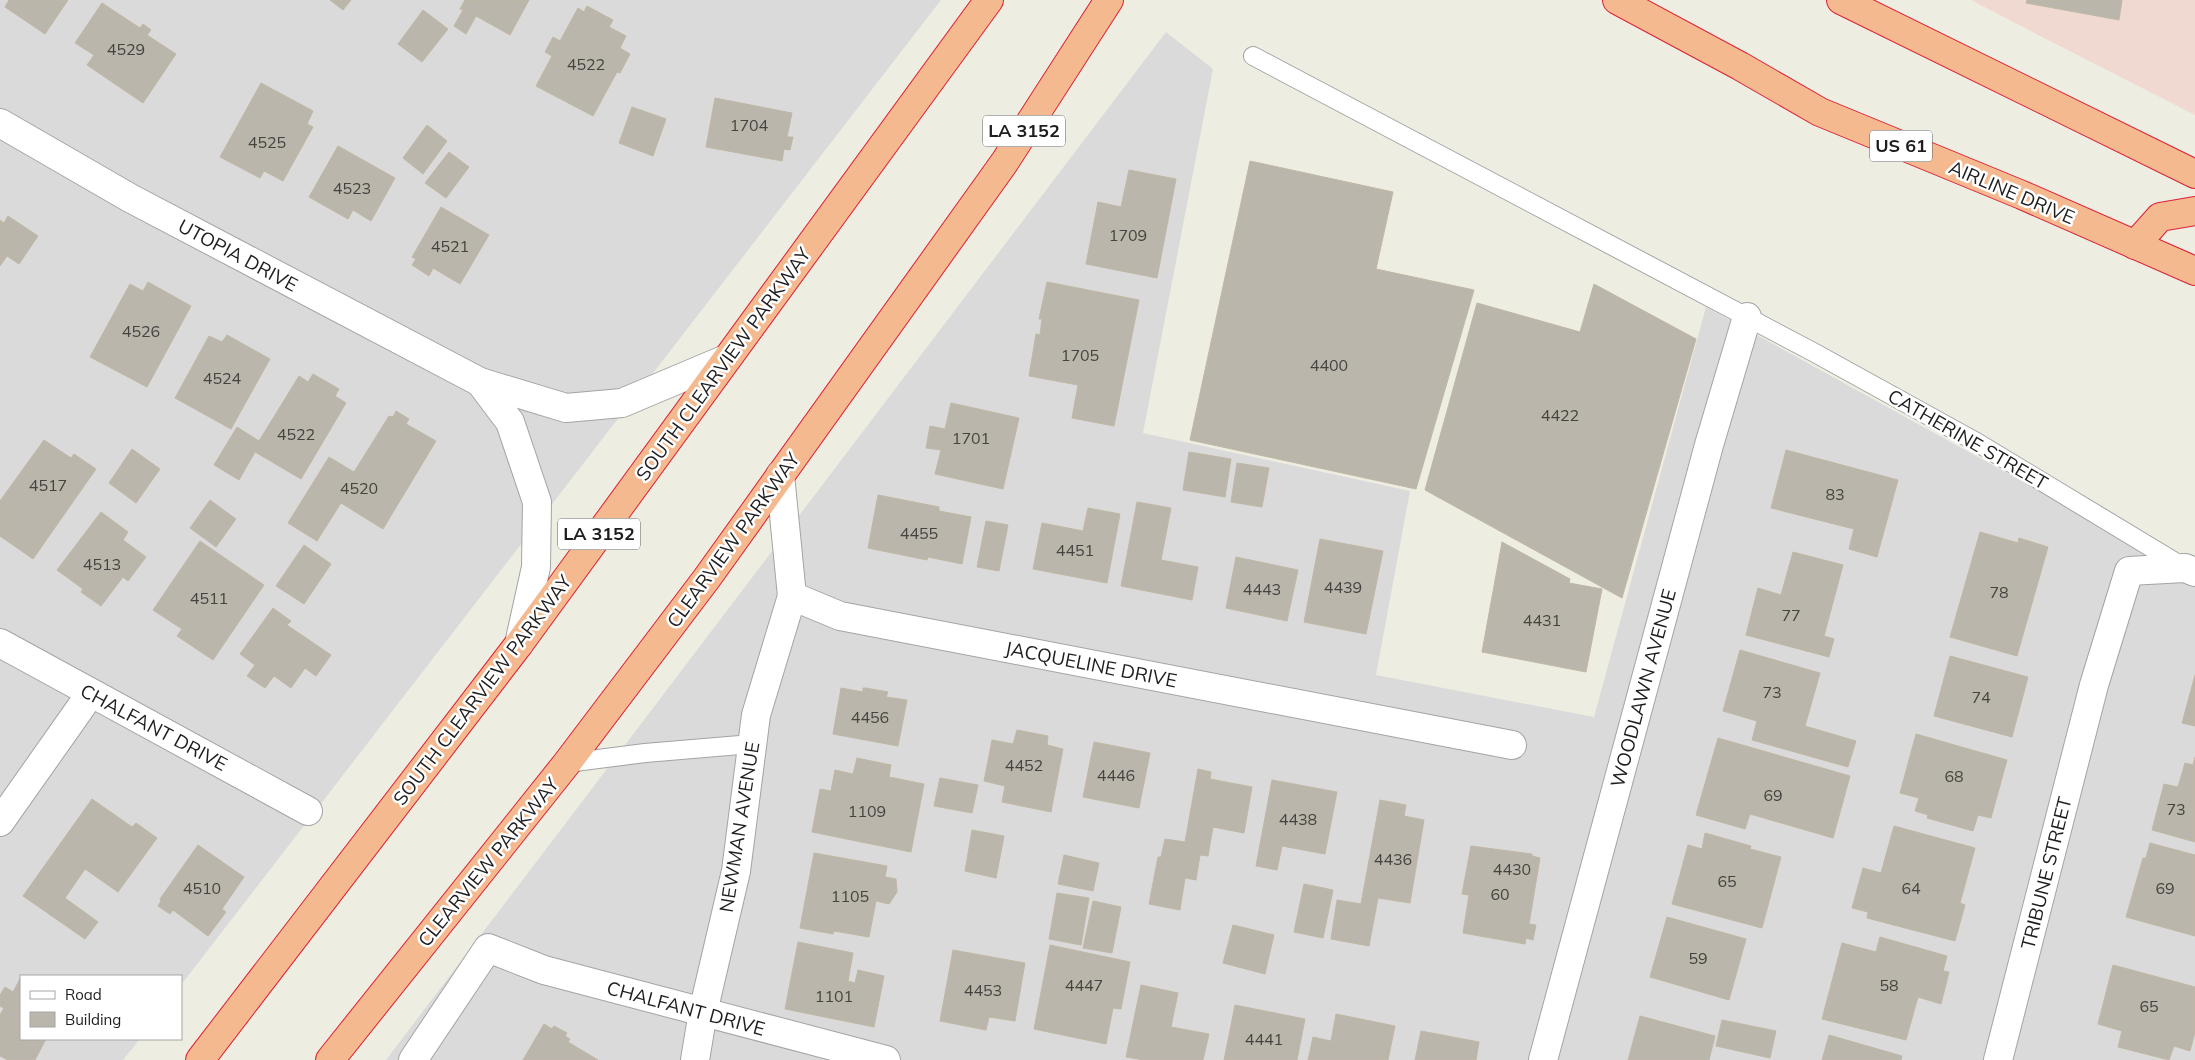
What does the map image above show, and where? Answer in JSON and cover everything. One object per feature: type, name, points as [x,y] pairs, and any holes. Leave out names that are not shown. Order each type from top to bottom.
[{"type":"highway","name":"SOUTH CLEARVIEW PARKWAY","points":[[200,1060],[520,644],[989,0]]},
{"type":"highway","name":"CLEARVIEW PARKWAY","points":[[330,1060],[567,763],[707,578],[1004,163],[1109,0]]},
{"type":"highway","name":"AIRLINE DRIVE","points":[[1617,0],[1740,66],[1820,112],[2022,195],[2195,271]]},
{"type":"highway","points":[[1848,2],[2195,174]]},
{"type":"highway","points":[[2135,245],[2160,217],[2195,212]]},
{"type":"street","name":"UTOPIA DRIVE","points":[[0,123],[130,198],[480,382],[566,408],[613,404],[622,403],[726,359]]},
{"type":"street","name":"WOODLAWN AVENUE","points":[[1543,1060],[1706,455],[1747,317]]},
{"type":"street","name":"UTOPIA DRIVE","points":[[480,382],[510,422],[537,502],[536,567],[520,644]]},
{"type":"street","points":[[780,475],[792,596]]},
{"type":"street","name":"TRIBUNE STREET","points":[[1998,1060],[2094,685],[2129,571],[2190,570]]},
{"type":"street","name":"NEWMAN AVENUE","points":[[695,1060],[702,1012],[736,871],[756,715],[792,596]]},
{"type":"street","name":"JACQUELINE DRIVE","points":[[792,596],[840,616],[1512,745]]},
{"type":"street","name":"CHALFANT DRIVE","points":[[0,643],[308,811]]},
{"type":"street","points":[[0,822],[92,693]]},
{"type":"street","name":"CHALFANT DRIVE","points":[[414,1060],[488,948],[544,970],[886,1060]]},
{"type":"lane","name":"CATHERINE STREET","points":[[1253,56],[1747,317],[1978,443],[2190,570]]},
{"type":"lane","points":[[567,763],[645,752],[752,744]]},
{"type":"shaded area","points":[[0,0],[941,0],[182,984],[182,975],[20,975],[20,1040],[139,1040],[123,1060],[0,1060]]},
{"type":"shaded area","points":[[1971,0],[2195,0],[2195,115],[2044,38]]},
{"type":"shaded area","points":[[1166,32],[1213,69],[1143,433],[1410,491],[1376,675],[1594,717],[1706,307],[2195,577],[2195,1060],[386,1060]]},
{"type":"building","points":[[9,0],[68,0],[45,34],[5,7]]},
{"type":"building","points":[[330,0],[351,0],[343,10]]},
{"type":"building","points":[[465,0],[529,0],[510,35],[476,16],[466,34],[454,26],[463,10],[460,9]]},
{"type":"building","points":[[2027,0],[2122,0],[2119,20],[2026,3]]},
{"type":"building","points":[[102,3],[140,28],[143,24],[151,30],[147,35],[176,54],[143,103],[87,65],[94,55],[75,43]]},
{"type":"building","points":[[587,6],[613,20],[609,27],[626,36],[620,48],[630,54],[620,73],[617,72],[593,116],[536,86],[552,56],[545,52],[553,37],[560,41],[578,8],[584,12]]},
{"type":"building","points":[[423,10],[448,29],[422,62],[398,44]]},
{"type":"building","points":[[261,83],[313,111],[307,124],[313,127],[283,181],[264,171],[260,178],[220,157]]},
{"type":"building","points":[[715,98],[792,113],[787,137],[793,137],[790,150],[784,149],[782,161],[706,147]]},
{"type":"building","points":[[632,107],[666,119],[653,156],[619,143]]},
{"type":"building","points":[[427,125],[447,141],[423,174],[403,158]]},
{"type":"building","points":[[338,146],[395,178],[371,221],[353,210],[348,219],[309,197]]},
{"type":"building","points":[[449,152],[469,167],[446,198],[425,183]]},
{"type":"building","points":[[1250,161],[1393,192],[1376,269],[1474,290],[1416,489],[1190,440]]},
{"type":"building","points":[[1129,170],[1176,179],[1157,278],[1086,264],[1098,202],[1121,207]]},
{"type":"building","points":[[441,207],[489,235],[460,284],[433,268],[429,276],[412,265],[416,259],[412,257]]},
{"type":"building","points":[[8,216],[38,236],[19,264],[7,256],[0,266],[0,220],[4,223]]},
{"type":"building","points":[[148,282],[191,306],[147,387],[90,357],[130,284],[143,291]]},
{"type":"building","points":[[1047,282],[1139,300],[1114,426],[1072,418],[1078,385],[1029,376],[1036,334],[1040,335],[1042,319],[1039,319]]},
{"type":"building","points":[[1594,284],[1696,339],[1622,598],[1425,490],[1477,303],[1580,332]]},
{"type":"building","points":[[227,335],[270,359],[231,429],[175,398],[209,336],[222,342]]},
{"type":"building","points":[[313,374],[339,389],[335,396],[346,403],[301,479],[255,452],[239,480],[214,465],[237,427],[259,441],[299,376],[308,382]]},
{"type":"building","points":[[951,403],[1019,418],[1003,489],[935,474],[941,450],[926,448],[930,426],[945,429]]},
{"type":"building","points":[[396,411],[409,419],[406,424],[436,441],[383,529],[341,503],[317,541],[288,523],[329,457],[354,472],[389,416],[393,417]]},
{"type":"building","points":[[44,440],[71,458],[74,454],[96,469],[33,559],[0,536],[0,501]]},
{"type":"building","points":[[132,449],[160,469],[136,503],[109,483]]},
{"type":"building","points":[[1786,450],[1898,480],[1877,557],[1849,549],[1854,529],[1771,508]]},
{"type":"building","points":[[1189,452],[1231,459],[1225,497],[1183,490]]},
{"type":"building","points":[[1237,463],[1269,468],[1262,507],[1231,502]]},
{"type":"building","points":[[878,495],[939,507],[939,511],[971,517],[962,564],[928,557],[927,560],[868,548]]},
{"type":"building","points":[[210,500],[236,519],[216,547],[190,528]]},
{"type":"building","points":[[1137,502],[1171,508],[1161,560],[1198,567],[1192,600],[1121,586]]},
{"type":"building","points":[[1088,508],[1120,514],[1107,583],[1033,569],[1042,523],[1083,531]]},
{"type":"building","points":[[101,512],[128,532],[123,540],[146,557],[128,581],[123,577],[101,606],[81,592],[83,589],[57,570]]},
{"type":"building","points":[[986,521],[1008,525],[999,571],[977,567]]},
{"type":"building","points":[[1980,532],[2018,543],[2019,538],[2048,547],[2017,656],[1950,637]]},
{"type":"building","points":[[1320,539],[1383,551],[1366,634],[1304,622]]},
{"type":"building","points":[[200,541],[264,585],[213,660],[177,636],[182,629],[153,610]]},
{"type":"building","points":[[1502,542],[1570,579],[1569,583],[1602,589],[1586,672],[1482,652]]},
{"type":"building","points":[[304,545],[331,564],[304,604],[276,586]]},
{"type":"building","points":[[1793,552],[1843,565],[1824,636],[1834,639],[1829,657],[1746,635],[1758,588],[1781,595]]},
{"type":"building","points":[[1236,557],[1298,570],[1287,621],[1226,608]]},
{"type":"building","points":[[273,608],[291,621],[287,625],[331,655],[316,676],[305,668],[291,688],[274,676],[265,688],[247,676],[255,665],[240,654]]},
{"type":"building","points":[[1740,650],[1820,673],[1805,726],[1856,741],[1848,767],[1752,740],[1757,721],[1723,711]]},
{"type":"building","points":[[1950,656],[2028,677],[2012,737],[1934,716]]},
{"type":"building","points":[[2195,675],[2195,726],[2182,723]]},
{"type":"building","points":[[841,688],[863,692],[863,688],[866,688],[888,692],[886,697],[907,700],[898,746],[833,734]]},
{"type":"building","points":[[1017,730],[1048,736],[1047,745],[1063,749],[1051,812],[1002,802],[1005,786],[984,781],[992,740],[1013,744]]},
{"type":"building","points":[[1916,734],[2007,760],[1991,818],[1978,815],[1973,831],[1927,818],[1928,815],[1915,811],[1919,798],[1900,793]]},
{"type":"building","points":[[1718,738],[1850,776],[1833,838],[1750,814],[1745,829],[1696,815]]},
{"type":"building","points":[[1094,742],[1150,753],[1139,808],[1083,797]]},
{"type":"building","points":[[2195,757],[2195,842],[2152,830],[2164,784],[2178,787],[2185,763],[2193,765]]},
{"type":"building","points":[[857,758],[891,765],[889,777],[924,784],[911,852],[812,832],[820,789],[831,791],[835,770],[853,774]]},
{"type":"building","points":[[1198,769],[1211,772],[1210,779],[1252,787],[1244,833],[1213,827],[1208,856],[1200,855],[1196,880],[1185,878],[1180,910],[1149,904],[1158,857],[1161,857],[1165,839],[1185,842]]},
{"type":"building","points":[[940,778],[978,785],[972,813],[934,806]]},
{"type":"building","points":[[1272,780],[1337,792],[1325,854],[1282,846],[1277,870],[1256,866]]},
{"type":"building","points":[[92,799],[132,827],[136,823],[157,838],[118,892],[85,869],[65,898],[98,922],[85,939],[23,896]]},
{"type":"building","points":[[1380,800],[1406,805],[1404,816],[1424,820],[1410,903],[1378,898],[1369,946],[1331,939],[1337,900],[1361,904]]},
{"type":"building","points":[[1894,826],[1975,848],[1960,903],[1965,905],[1955,941],[1867,918],[1868,912],[1852,908],[1863,868],[1881,873]]},
{"type":"building","points":[[972,830],[1004,836],[996,878],[965,871]]},
{"type":"building","points":[[1705,833],[1751,846],[1750,849],[1781,857],[1762,928],[1672,904],[1688,845],[1702,849]]},
{"type":"building","points":[[2150,843],[2195,855],[2195,936],[2126,917],[2143,858],[2146,858]]},
{"type":"building","points":[[198,845],[244,877],[222,909],[226,912],[208,936],[173,910],[170,914],[158,906],[161,901],[160,899]]},
{"type":"building","points":[[1471,846],[1532,854],[1532,856],[1540,858],[1529,924],[1536,925],[1533,940],[1526,938],[1525,944],[1463,933],[1469,895],[1462,894]]},
{"type":"building","points":[[814,853],[887,866],[885,877],[896,879],[897,892],[889,904],[876,901],[869,937],[834,931],[833,934],[800,928]]},
{"type":"building","points":[[1064,855],[1099,863],[1093,891],[1058,884]]},
{"type":"building","points":[[1304,884],[1333,890],[1323,938],[1294,932]]},
{"type":"building","points":[[1057,893],[1089,898],[1081,945],[1049,939]]},
{"type":"building","points":[[1093,901],[1121,907],[1112,953],[1083,948]]},
{"type":"building","points":[[1667,917],[1746,939],[1729,1000],[1650,977]]},
{"type":"building","points":[[1233,925],[1274,935],[1265,974],[1223,963]]},
{"type":"building","points":[[1880,937],[1947,956],[1943,971],[1949,972],[1941,1004],[1918,997],[1906,1040],[1822,1019],[1842,943],[1876,952]]},
{"type":"building","points":[[798,942],[853,953],[848,981],[855,983],[858,970],[884,976],[874,1027],[785,1009]]},
{"type":"building","points":[[1050,945],[1130,962],[1121,1009],[1113,1008],[1106,1044],[1034,1029]]},
{"type":"building","points":[[953,950],[1025,963],[1015,1021],[989,1017],[986,1030],[940,1021]]},
{"type":"building","points":[[2113,965],[2195,987],[2195,1032],[2190,1051],[2174,1046],[2169,1060],[2118,1047],[2122,1031],[2098,1024]]},
{"type":"building","points":[[20,979],[20,1040],[45,1040],[35,1060],[8,1060],[0,1056],[0,1015],[4,1008],[0,1006],[0,995],[5,987],[13,992]]},
{"type":"building","points":[[1141,985],[1178,993],[1171,1027],[1209,1034],[1203,1060],[1144,1060],[1126,1057]]},
{"type":"building","points":[[1235,1005],[1305,1019],[1297,1060],[1224,1060]]},
{"type":"building","points":[[1336,1014],[1395,1026],[1388,1060],[1308,1060],[1313,1037],[1331,1041]]},
{"type":"building","points":[[1640,1016],[1715,1036],[1709,1060],[1628,1060]]},
{"type":"building","points":[[1722,1020],[1776,1031],[1770,1058],[1716,1046]]},
{"type":"building","points":[[544,1024],[552,1029],[554,1026],[567,1033],[565,1036],[570,1039],[568,1042],[598,1060],[523,1060]]},
{"type":"building","points":[[1421,1031],[1479,1042],[1476,1060],[1415,1060]]},
{"type":"building","points":[[1829,1035],[1902,1056],[1901,1060],[1822,1060]]}]
